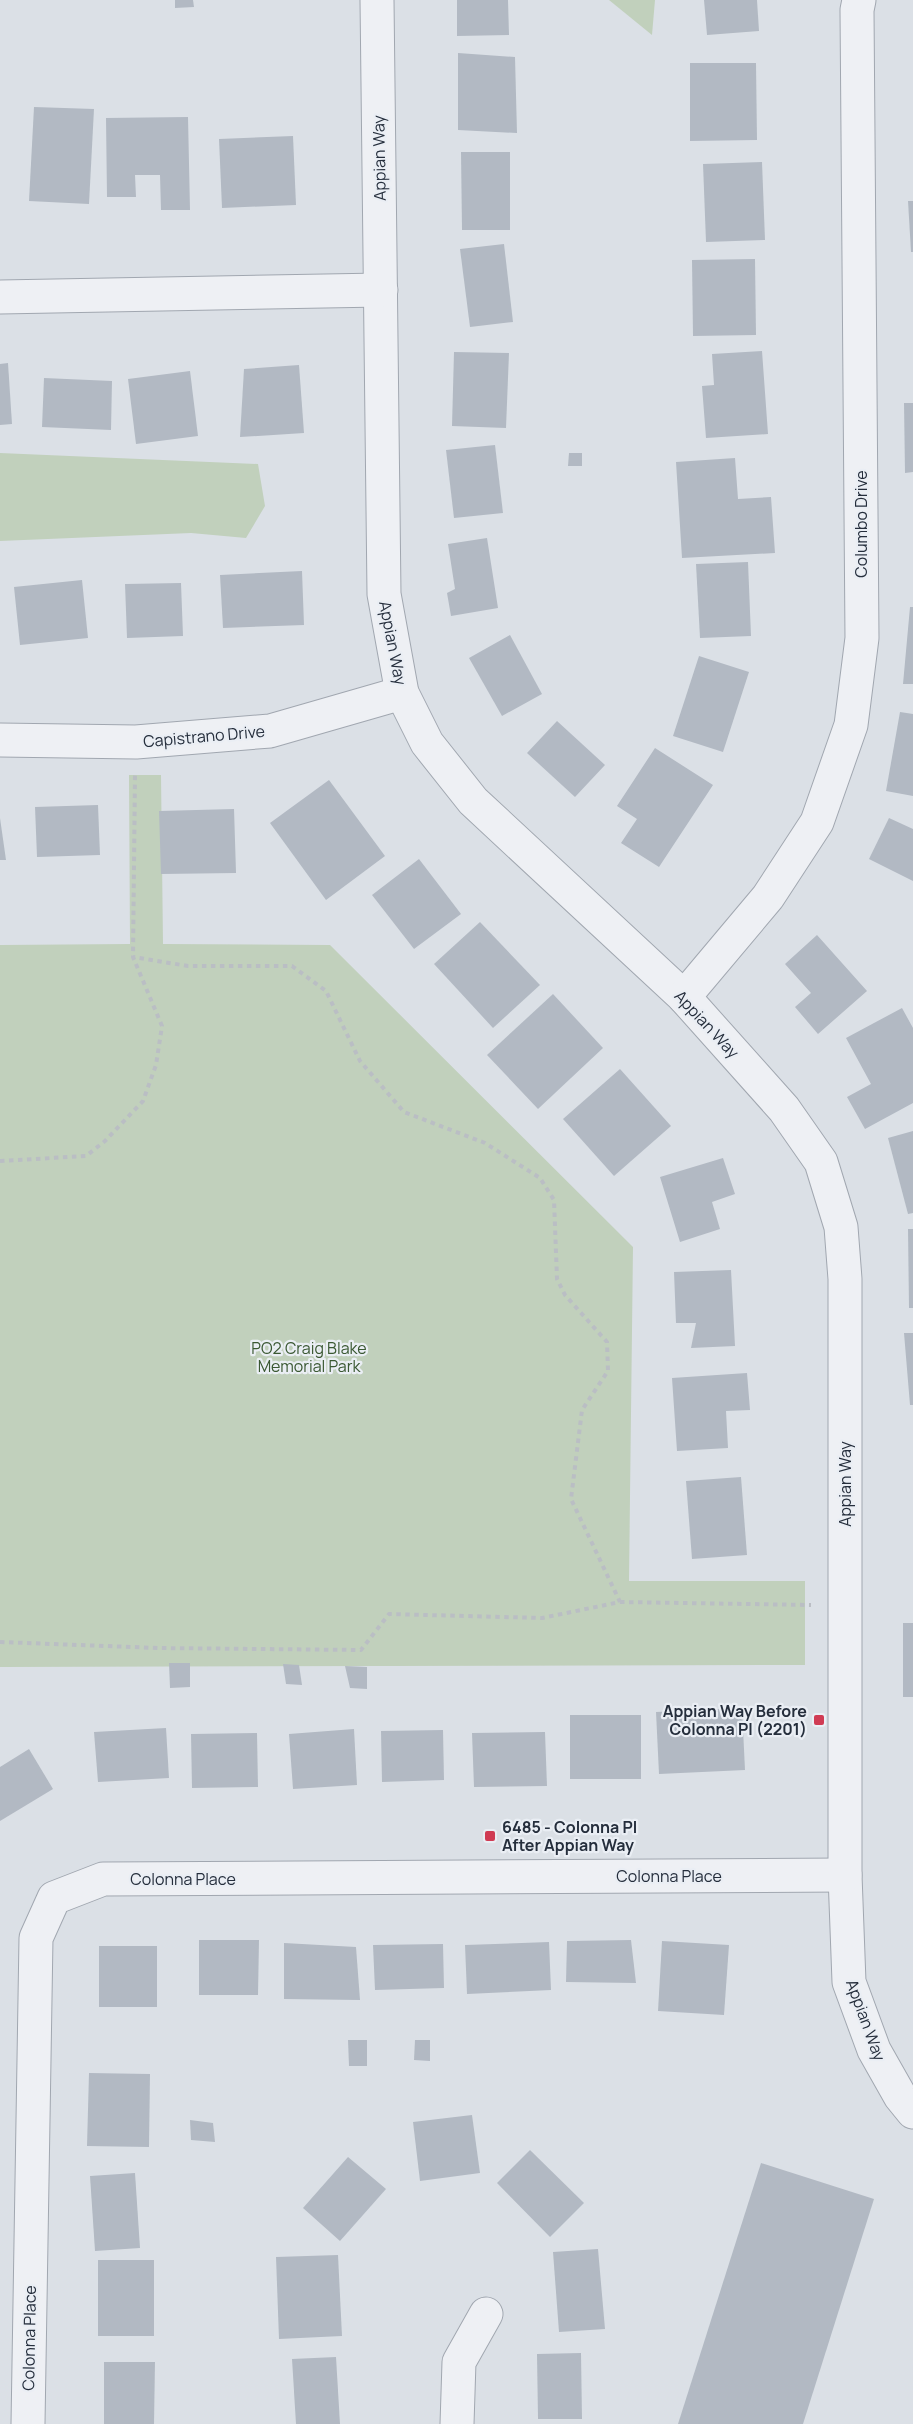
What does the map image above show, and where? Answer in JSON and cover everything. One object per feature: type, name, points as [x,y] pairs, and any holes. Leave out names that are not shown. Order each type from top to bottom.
[{"type":"street","name":"Appian Way","points":[[377,0],[384,594],[402,693],[428,743],[473,801],[684,997],[784,1109],[821,1162],[841,1227],[845,1280],[845,1875],[849,1982],[874,2050],[900,2096],[913,2112]]},
{"type":"street","name":"Columbo Drive","points":[[684,997],[768,897],[817,822],[851,725],[862,638],[857,22],[859,0]]},
{"type":"street","points":[[0,297],[381,290]]},
{"type":"street","name":"Capistrano Drive","points":[[0,740],[136,742],[270,731],[402,693]]},
{"type":"street","name":"Colonna Place","points":[[28,2424],[36,1938],[54,1898],[104,1879],[845,1875]]},
{"type":"street","points":[[457,2424],[459,2362],[486,2314]]},
{"type":"path","points":[[0,1161],[86,1156],[105,1141],[143,1101],[156,1065],[162,1026],[133,957],[136,742]]},
{"type":"path","points":[[133,957],[188,966],[292,966],[326,991],[360,1061],[404,1112],[485,1143],[540,1178],[554,1200],[557,1279],[566,1295],[607,1341],[609,1371],[582,1410],[571,1499],[620,1602]]},
{"type":"path","points":[[0,1642],[158,1648],[361,1650],[389,1614],[542,1618],[620,1602],[845,1605]]},
{"type":"green space","points":[[609,0],[655,0],[652,35]]},
{"type":"green space","points":[[0,453],[258,464],[265,506],[246,538],[191,533],[0,541]]},
{"type":"green space","name":"PO2 Craig Blake Memorial Park","points":[[129,775],[161,775],[163,944],[330,945],[633,1247],[629,1581],[805,1581],[805,1665],[0,1667],[0,945],[130,944]]},
{"type":"building","points":[[175,0],[193,0],[194,7],[175,8]]},
{"type":"building","points":[[457,0],[508,0],[509,35],[457,36]]},
{"type":"building","points":[[704,0],[757,0],[759,31],[707,35]]},
{"type":"building","points":[[458,53],[515,57],[517,133],[458,130]]},
{"type":"building","points":[[690,63],[756,63],[757,140],[690,141]]},
{"type":"building","points":[[34,107],[94,109],[89,204],[29,201]]},
{"type":"building","points":[[188,117],[190,210],[161,210],[160,175],[135,175],[136,197],[107,197],[106,118]]},
{"type":"building","points":[[293,136],[296,205],[222,208],[219,139]]},
{"type":"building","points":[[461,152],[510,152],[510,230],[462,230]]},
{"type":"building","points":[[762,162],[765,240],[706,242],[703,164]]},
{"type":"building","points":[[908,201],[913,201],[913,252],[911,252]]},
{"type":"building","points":[[504,244],[513,322],[470,327],[460,249]]},
{"type":"building","points":[[755,259],[756,335],[693,336],[692,260]]},
{"type":"building","points":[[762,351],[768,434],[706,438],[702,386],[714,385],[712,354]]},
{"type":"building","points":[[454,352],[509,353],[506,428],[452,426]]},
{"type":"building","points":[[8,363],[12,424],[0,425],[0,364]]},
{"type":"building","points":[[299,365],[304,433],[240,437],[244,369]]},
{"type":"building","points":[[190,371],[198,436],[136,444],[128,379]]},
{"type":"building","points":[[44,378],[112,381],[111,430],[42,427]]},
{"type":"building","points":[[904,403],[913,403],[913,472],[905,473]]},
{"type":"building","points":[[495,445],[503,513],[454,518],[446,450]]},
{"type":"building","points":[[569,453],[582,453],[582,466],[568,466]]},
{"type":"building","points":[[735,458],[738,499],[771,497],[775,553],[682,558],[676,462]]},
{"type":"building","points":[[487,538],[498,608],[451,616],[447,593],[455,589],[448,544]]},
{"type":"building","points":[[748,562],[751,636],[700,638],[696,564]]},
{"type":"building","points":[[302,571],[304,625],[223,628],[220,575]]},
{"type":"building","points":[[82,580],[88,638],[20,645],[14,587]]},
{"type":"building","points":[[181,583],[183,636],[127,638],[125,584]]},
{"type":"building","points":[[910,607],[913,607],[913,684],[903,684]]},
{"type":"building","points":[[510,635],[542,694],[502,716],[469,658]]},
{"type":"building","points":[[699,656],[749,672],[723,752],[673,736]]},
{"type":"building","points":[[900,712],[913,714],[913,796],[886,791]]},
{"type":"building","points":[[557,721],[605,765],[575,797],[527,753]]},
{"type":"building","points":[[655,748],[713,785],[659,867],[621,843],[637,819],[617,806]]},
{"type":"building","points":[[329,780],[385,856],[326,900],[270,823]]},
{"type":"building","points":[[98,805],[100,855],[37,857],[35,807]]},
{"type":"building","points":[[234,809],[236,873],[161,874],[159,811]]},
{"type":"building","points":[[0,818],[6,860],[0,860]]},
{"type":"building","points":[[889,818],[913,829],[913,881],[869,859]]},
{"type":"building","points":[[419,859],[461,914],[414,949],[372,895]]},
{"type":"building","points":[[480,922],[540,985],[493,1028],[434,964]]},
{"type":"building","points":[[817,935],[867,991],[818,1034],[795,1007],[811,993],[785,964]]},
{"type":"building","points":[[553,994],[603,1048],[538,1109],[487,1055]]},
{"type":"building","points":[[902,1008],[913,1028],[913,1103],[865,1129],[847,1097],[871,1084],[846,1038]]},
{"type":"building","points":[[620,1069],[671,1126],[614,1176],[563,1119]]},
{"type":"building","points":[[913,1131],[913,1213],[908,1214],[888,1138]]},
{"type":"building","points":[[723,1158],[735,1194],[712,1202],[720,1229],[680,1242],[660,1177]]},
{"type":"building","points":[[908,1229],[913,1229],[913,1308],[909,1308]]},
{"type":"building","points":[[731,1270],[735,1346],[691,1348],[696,1323],[676,1323],[674,1272]]},
{"type":"building","points":[[904,1333],[913,1333],[913,1405],[910,1405]]},
{"type":"building","points":[[747,1373],[750,1410],[726,1411],[728,1448],[677,1451],[672,1378]]},
{"type":"building","points":[[741,1477],[747,1555],[692,1559],[686,1481]]},
{"type":"building","points":[[903,1623],[913,1623],[913,1697],[903,1697]]},
{"type":"building","points":[[169,1663],[190,1663],[190,1687],[170,1688]]},
{"type":"building","points":[[283,1664],[299,1665],[302,1685],[286,1684]]},
{"type":"building","points":[[345,1666],[367,1667],[367,1689],[350,1688]]},
{"type":"building","points":[[742,1708],[745,1770],[659,1774],[656,1712]]},
{"type":"building","points":[[570,1715],[641,1715],[641,1779],[570,1779]]},
{"type":"building","points":[[166,1728],[169,1778],[98,1782],[94,1732]]},
{"type":"building","points":[[354,1729],[357,1785],[293,1789],[289,1734]]},
{"type":"building","points":[[443,1730],[444,1780],[382,1782],[381,1731]]},
{"type":"building","points":[[545,1732],[547,1786],[474,1787],[472,1733]]},
{"type":"building","points":[[257,1733],[258,1787],[192,1788],[191,1734]]},
{"type":"building","points":[[29,1749],[53,1789],[0,1821],[0,1767]]},
{"type":"building","points":[[199,1940],[259,1940],[258,1995],[199,1995]]},
{"type":"building","points":[[631,1940],[636,1983],[566,1982],[567,1941]]},
{"type":"building","points":[[662,1941],[729,1945],[724,2015],[658,2011]]},
{"type":"building","points":[[549,1942],[551,1990],[467,1994],[465,1945]]},
{"type":"building","points":[[284,1943],[356,1947],[360,2000],[284,1999]]},
{"type":"building","points":[[443,1944],[444,1988],[375,1990],[373,1945]]},
{"type":"building","points":[[99,1946],[157,1946],[157,2007],[99,2007]]},
{"type":"building","points":[[348,2040],[367,2040],[367,2066],[349,2066]]},
{"type":"building","points":[[415,2040],[430,2040],[430,2061],[414,2060]]},
{"type":"building","points":[[89,2073],[150,2074],[149,2147],[87,2146]]},
{"type":"building","points":[[472,2115],[480,2173],[420,2181],[413,2122]]},
{"type":"building","points":[[190,2120],[213,2123],[215,2142],[191,2140]]},
{"type":"building","points":[[530,2150],[584,2203],[550,2237],[497,2183]]},
{"type":"building","points":[[348,2157],[386,2189],[340,2241],[303,2208]]},
{"type":"building","points":[[761,2163],[874,2199],[803,2424],[678,2424]]},
{"type":"building","points":[[135,2173],[140,2248],[95,2251],[90,2176]]},
{"type":"building","points":[[598,2249],[605,2329],[559,2332],[553,2252]]},
{"type":"building","points":[[338,2255],[342,2336],[279,2339],[276,2257]]},
{"type":"building","points":[[98,2260],[154,2260],[154,2336],[98,2336]]},
{"type":"building","points":[[581,2353],[582,2419],[538,2419],[537,2354]]},
{"type":"building","points":[[336,2357],[340,2424],[296,2424],[292,2359]]},
{"type":"building","points":[[104,2362],[155,2362],[154,2424],[104,2424]]},
{"type":"place","name":"Appian Way Before Colonna Pl (2201)","points":[[819,1720]]},
{"type":"place","name":"6485 - Colonna Pl After Appian Way","points":[[490,1836]]}]
